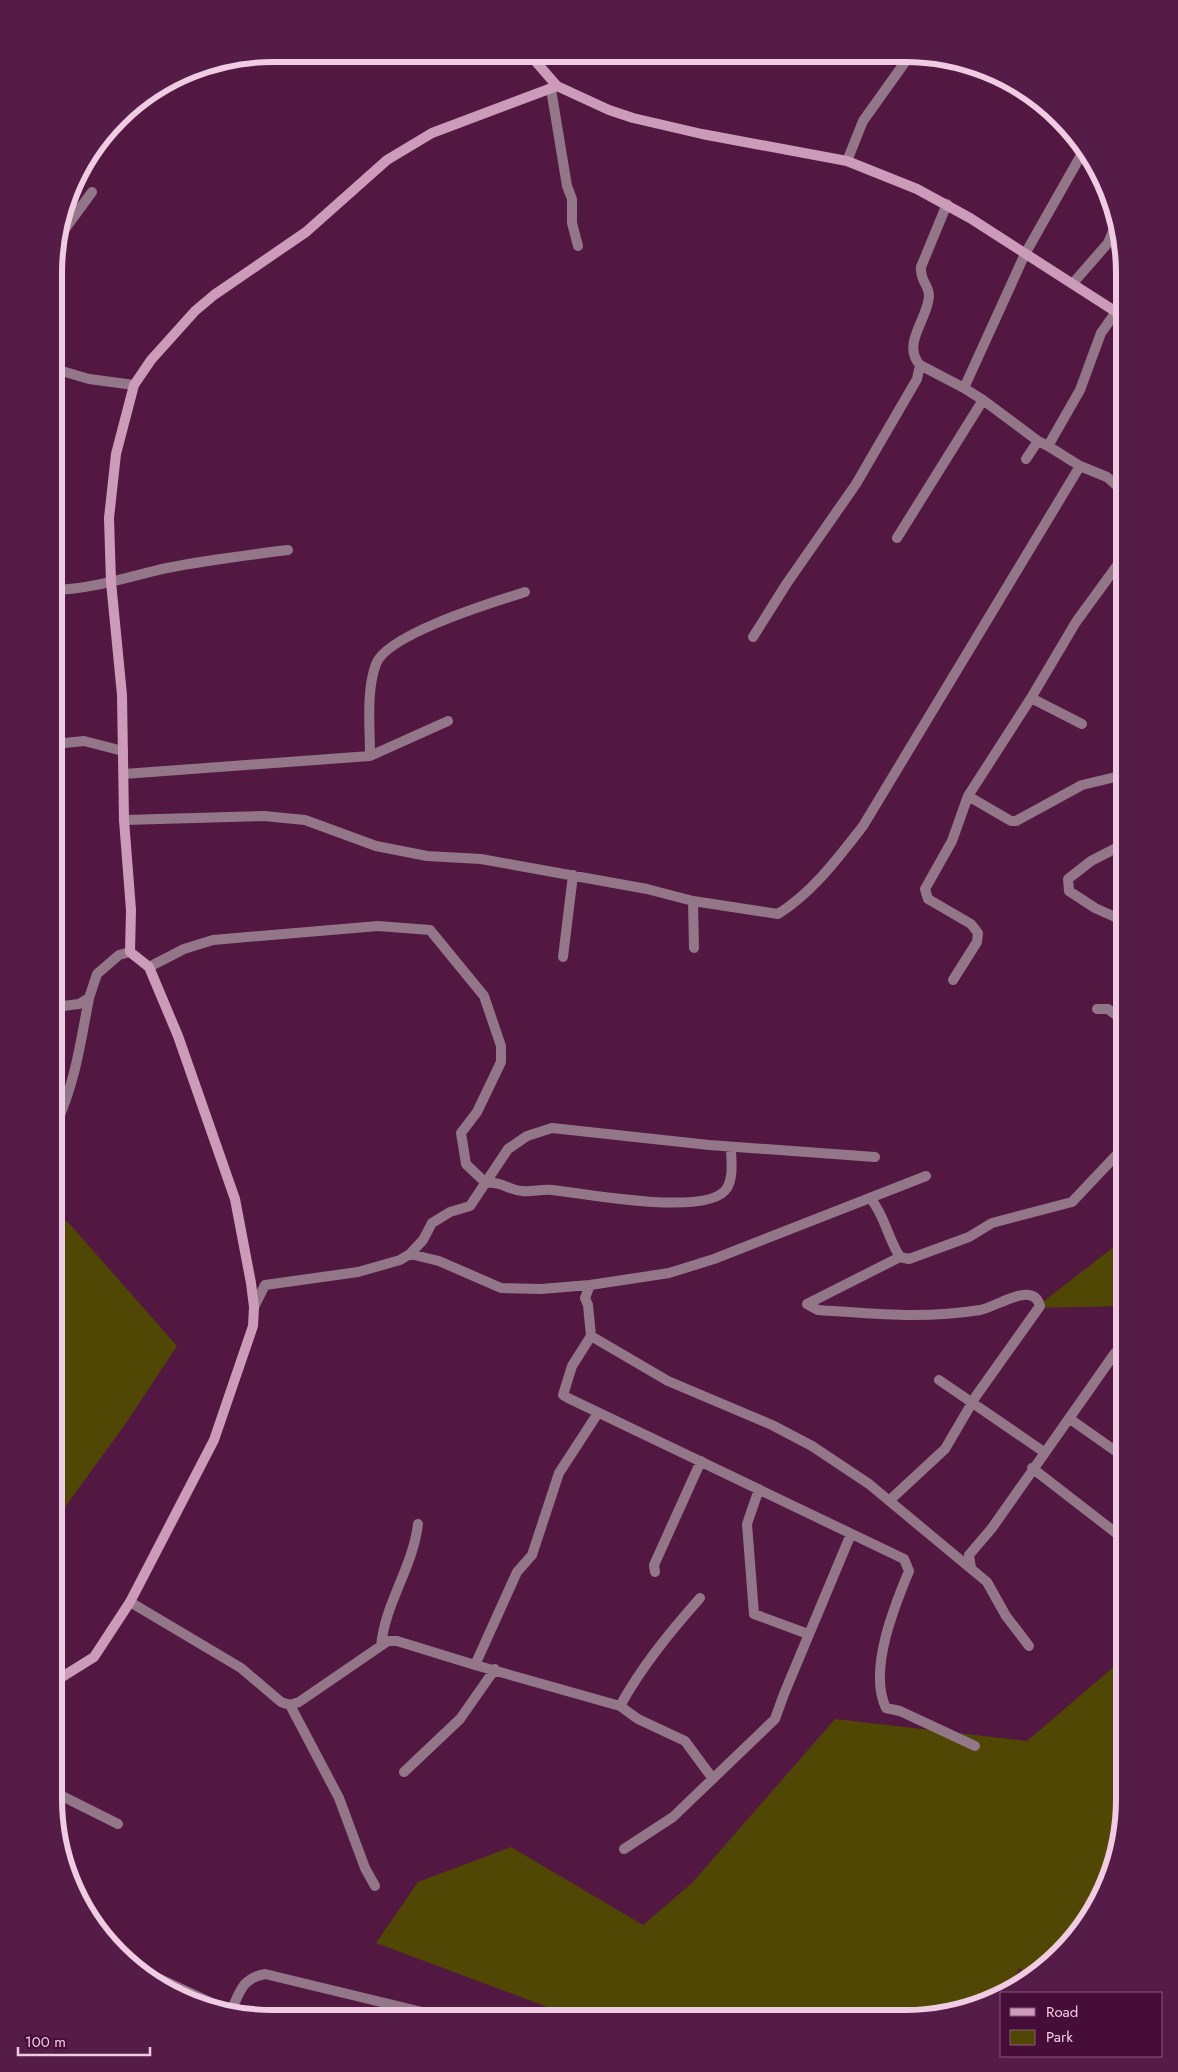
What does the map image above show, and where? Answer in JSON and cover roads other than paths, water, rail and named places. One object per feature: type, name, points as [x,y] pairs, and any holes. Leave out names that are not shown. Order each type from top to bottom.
[{"type":"street","points":[[535,62],[554,88],[568,186],[572,199],[572,223],[578,246]]},
{"type":"street","points":[[847,161],[863,121],[905,62]]},
{"type":"street","points":[[130,952],[131,910],[124,820],[119,656],[111,582],[109,518],[115,464],[134,385],[151,360],[195,311],[214,295],[306,232],[387,160],[432,133],[554,88],[633,118],[702,134],[847,161],[917,189],[947,204],[1025,254],[1074,282],[1116,311]]},
{"type":"street","points":[[964,388],[1025,254],[1080,156]]},
{"type":"street","points":[[69,222],[92,192]]},
{"type":"street","points":[[947,204],[921,267],[921,278],[927,287],[929,296],[913,348],[916,361],[983,400],[1038,441],[1080,466],[1107,477],[1116,485]]},
{"type":"street","points":[[1074,282],[1108,242],[1111,234]]},
{"type":"street","points":[[1048,446],[1080,390],[1101,333],[1116,318]]},
{"type":"street","points":[[754,637],[787,583],[856,484],[917,379],[920,365]]},
{"type":"street","points":[[62,371],[89,379],[134,385]]},
{"type":"street","points":[[897,538],[983,400]]},
{"type":"street","points":[[1026,459],[1038,441]]},
{"type":"street","points":[[124,820],[284,817],[305,820],[376,846],[427,856],[481,859],[670,893],[693,901],[778,914],[797,902],[839,857],[863,826],[1080,466]]},
{"type":"street","points":[[62,589],[111,582],[191,564],[288,550]]},
{"type":"street","points":[[954,980],[977,942],[978,933],[971,924],[928,899],[925,889],[952,841],[968,796],[1031,698],[1076,622],[1116,567]]},
{"type":"street","points":[[370,756],[372,677],[376,662],[385,650],[405,637],[477,608],[525,592]]},
{"type":"street","points":[[1031,698],[1082,724]]},
{"type":"street","points":[[124,774],[370,756],[448,721]]},
{"type":"street","points":[[62,743],[84,741],[123,751]]},
{"type":"street","points":[[968,796],[1011,821],[1091,781],[1116,776]]},
{"type":"street","points":[[1116,848],[1091,861],[1068,879],[1068,891],[1095,908],[1116,918]]},
{"type":"street","points":[[563,958],[573,875]]},
{"type":"street","points":[[693,901],[694,948]]},
{"type":"street","points":[[149,967],[184,949],[213,940],[378,926],[430,930],[484,996],[501,1046],[501,1062],[477,1112],[461,1133],[466,1164],[486,1183]]},
{"type":"street","points":[[62,1677],[94,1656],[130,1602],[214,1440],[253,1326],[254,1307],[235,1199],[178,1036],[149,967],[130,952]]},
{"type":"street","points":[[62,1110],[76,1070],[88,998],[97,974],[119,956],[130,952]]},
{"type":"street","points":[[62,1006],[78,1004],[88,998]]},
{"type":"street","points":[[1097,1009],[1108,1009],[1116,1015]]},
{"type":"street","points":[[254,1307],[266,1285],[358,1272],[400,1260],[410,1254],[424,1240],[432,1223],[450,1212],[470,1206],[508,1149],[527,1136],[552,1128],[620,1137],[731,1147],[875,1157]]},
{"type":"street","points":[[486,1183],[497,1181],[520,1191],[551,1190],[662,1202],[699,1201],[718,1197],[726,1189],[731,1178],[731,1147]]},
{"type":"street","points":[[890,1500],[945,1449],[973,1402],[1040,1306],[1038,1300],[1032,1295],[1023,1293],[990,1308],[946,1316],[818,1310],[807,1304],[900,1257],[909,1259],[969,1237],[992,1223],[1072,1202],[1116,1156]]},
{"type":"street","points":[[410,1254],[439,1262],[501,1288],[541,1290],[590,1285],[669,1273],[714,1259],[926,1176]]},
{"type":"street","points":[[871,1199],[882,1212],[893,1247],[900,1257]]},
{"type":"street","points":[[590,1285],[584,1298],[588,1305],[591,1336],[572,1366],[563,1395],[904,1559],[909,1571],[897,1598],[881,1654],[880,1696],[886,1708],[900,1711],[975,1746]]},
{"type":"street","points":[[591,1336],[668,1381],[772,1425],[812,1446],[890,1500],[987,1582],[1006,1616],[1029,1646]]},
{"type":"street","points":[[971,1568],[969,1556],[992,1528],[1032,1468],[1070,1419],[1116,1354]]},
{"type":"street","points":[[939,1380],[1044,1452]]},
{"type":"street","points":[[475,1665],[517,1572],[532,1555],[559,1473],[598,1413]]},
{"type":"street","points":[[1070,1419],[1116,1451]]},
{"type":"street","points":[[655,1572],[654,1565],[701,1461]]},
{"type":"street","points":[[1032,1468],[1116,1533]]},
{"type":"street","points":[[759,1489],[747,1524],[754,1614],[808,1634]]},
{"type":"street","points":[[381,1646],[383,1625],[408,1567],[416,1540],[418,1524]]},
{"type":"street","points":[[624,1849],[673,1817],[775,1719],[808,1634],[851,1534]]},
{"type":"street","points":[[620,1706],[632,1684],[661,1643],[700,1598]]},
{"type":"street","points":[[130,1602],[241,1668],[281,1702],[290,1705],[299,1702],[388,1641],[397,1641],[584,1698],[620,1706],[638,1719],[685,1741],[713,1779]]},
{"type":"street","points":[[404,1772],[460,1719],[495,1670]]},
{"type":"street","points":[[290,1705],[339,1798],[364,1868],[375,1886]]},
{"type":"street","points":[[62,1796],[118,1824]]},
{"type":"street","points":[[236,2006],[242,1988],[251,1976],[265,1974],[414,2010]]}]
